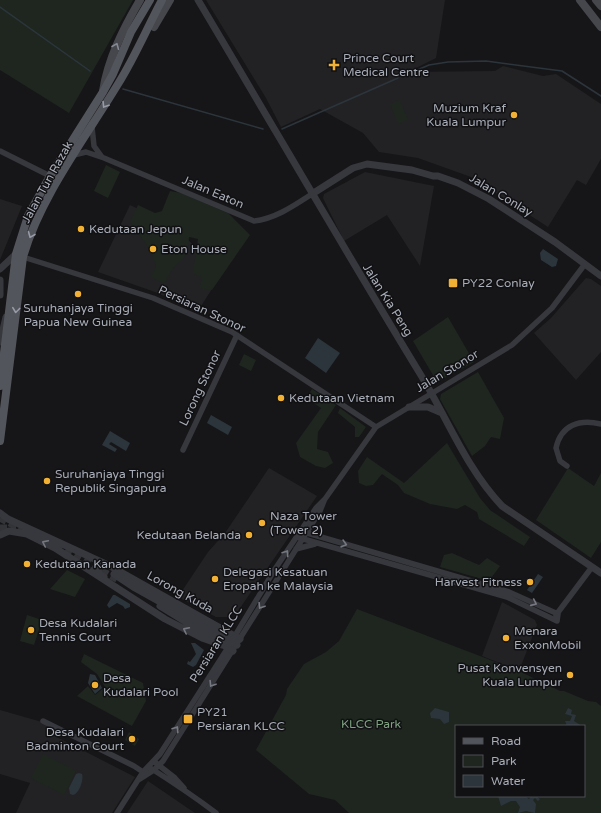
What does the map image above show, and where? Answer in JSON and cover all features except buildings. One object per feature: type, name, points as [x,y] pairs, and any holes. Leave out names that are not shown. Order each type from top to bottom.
[{"type":"main road","points":[[127,30],[140,0]]},
{"type":"main road","points":[[127,30],[144,0]]},
{"type":"main road","name":"Jalan Tun Razak","points":[[0,386],[10,301],[29,214],[50,176],[113,74],[127,30],[150,0]]},
{"type":"main road","name":"Jalan Tun Razak","points":[[0,441],[20,256],[40,214],[74,155],[124,74],[162,0]]},
{"type":"main road","points":[[124,74],[170,0]]},
{"type":"main road","points":[[580,0],[601,28]]},
{"type":"main road","points":[[596,0],[601,6]]},
{"type":"street","name":"Jalan Kia Peng","points":[[198,0],[431,393],[474,471],[502,506],[601,574]]},
{"type":"street","points":[[92,127],[94,146],[104,158]]},
{"type":"street","points":[[0,151],[50,176]]},
{"type":"street","name":"Jalan Eaton","points":[[74,155],[86,152],[104,158],[254,221],[272,216],[288,209],[312,194]]},
{"type":"street","name":"Jalan Conlay","points":[[312,194],[353,168],[366,164],[412,170],[438,176],[464,185],[489,199],[555,242],[601,276]]},
{"type":"street","points":[[0,269],[20,256]]},
{"type":"street","name":"Persiaran Stonor","points":[[20,256],[153,298],[237,335],[376,427]]},
{"type":"street","name":"Jalan Stonor","points":[[303,532],[320,511],[325,499],[376,427],[512,345],[552,308],[585,264]]},
{"type":"street","points":[[0,280],[0,295]]},
{"type":"street","points":[[0,342],[10,301]]},
{"type":"street","name":"Lorong Stonor","points":[[183,450],[237,335]]},
{"type":"street","points":[[409,407],[428,407],[442,413]]},
{"type":"street","points":[[567,466],[560,461],[556,448],[562,433],[576,423],[585,422],[601,424]]},
{"type":"street","name":"Lorong Kuda","points":[[0,513],[8,519],[110,566],[232,644]]},
{"type":"street","points":[[0,535],[9,531],[27,534],[55,548],[165,619],[202,638],[232,644]]},
{"type":"street","points":[[303,532],[507,597],[552,618],[558,614],[592,567]]},
{"type":"street","name":"Persiaran KLCC","points":[[117,813],[140,779],[157,763],[232,644],[296,537],[303,532]]},
{"type":"street","name":"Persiaran KLCC","points":[[232,644],[296,549],[302,539],[303,532]]},
{"type":"street","points":[[296,537],[375,556]]},
{"type":"street","points":[[296,549],[306,544],[321,544]]},
{"type":"street","points":[[110,566],[101,564],[98,571],[110,584]]},
{"type":"street","points":[[433,573],[509,592],[558,614]]},
{"type":"street","points":[[114,574],[232,644]]},
{"type":"street","name":"Lorong Kuda","points":[[135,590],[207,634],[232,644]]},
{"type":"street","points":[[43,720],[145,773]]},
{"type":"street","points":[[157,763],[175,778],[185,790]]},
{"type":"street","points":[[152,768],[216,813]]},
{"type":"shaded area","points":[[206,0],[445,0],[436,58],[408,72],[495,71],[503,66],[543,76],[556,74],[601,104],[601,159],[586,185],[577,180],[548,227],[471,177],[418,158],[379,152],[363,133],[320,109],[281,127],[266,98]]},
{"type":"shaded area","points":[[365,172],[434,186],[420,266],[387,215],[344,241],[323,198],[324,194]]},
{"type":"shaded area","points":[[0,199],[22,206],[0,260]]},
{"type":"shaded area","name":"Eton House","points":[[130,205],[174,226],[222,273],[198,311],[155,292],[98,272]]},
{"type":"shaded area","points":[[586,278],[591,279],[601,286],[601,352],[576,380],[534,333],[551,318]]},
{"type":"shaded area","points":[[269,468],[317,496],[238,611],[227,617],[216,617],[178,597],[208,552],[225,533]]},
{"type":"shaded area","points":[[502,602],[535,620],[537,625],[519,671],[482,656]]},
{"type":"shaded area","points":[[0,710],[49,724],[47,732],[135,777],[112,813],[16,813],[30,783],[0,774]]},
{"type":"shaded area","points":[[148,781],[195,813],[127,813]]},
{"type":"green space","points":[[0,0],[133,0],[69,113],[0,70]]},
{"type":"green space","points":[[400,100],[408,120],[398,124],[390,104]]},
{"type":"green space","points":[[106,165],[120,172],[108,198],[94,191]]},
{"type":"green space","points":[[170,191],[181,193],[228,213],[250,235],[212,290],[199,288],[202,278],[193,273],[198,239],[189,237],[188,251],[184,258],[172,269],[165,284],[151,277],[156,266],[150,250],[130,222],[138,205],[155,213],[162,211]]},
{"type":"green space","points":[[448,317],[474,362],[437,382],[413,341]]},
{"type":"green space","points":[[244,354],[256,360],[251,371],[239,365]]},
{"type":"green space","points":[[478,372],[504,418],[500,439],[491,437],[485,446],[472,456],[440,399],[441,394]]},
{"type":"green space","points":[[312,389],[336,405],[318,432],[317,449],[328,452],[333,463],[325,468],[316,466],[300,457],[296,443],[321,408],[306,398]]},
{"type":"green space","points":[[340,408],[366,427],[359,437],[355,437],[355,427],[338,413]]},
{"type":"green space","points":[[447,443],[480,498],[490,510],[530,537],[524,546],[479,519],[477,512],[465,505],[457,509],[430,504],[404,493],[398,485],[382,474],[373,485],[366,486],[359,483],[358,471],[367,457],[404,483]]},
{"type":"green space","points":[[568,468],[594,486],[601,473],[601,542],[591,558],[536,520]]},
{"type":"green space","points":[[452,553],[479,565],[487,558],[500,566],[489,581],[440,567],[444,555]]},
{"type":"green space","points":[[67,570],[85,579],[75,597],[50,589]]},
{"type":"green space","name":"KLCC Park","points":[[357,609],[519,671],[560,691],[564,691],[588,701],[596,702],[601,706],[601,813],[349,813],[335,800],[309,794],[256,750],[286,695],[287,689],[304,664],[326,652],[339,641]]},
{"type":"green space","name":"Desa Kudalari Tennis Court","points":[[27,615],[42,620],[34,645],[20,641]]},
{"type":"green space","points":[[84,654],[143,683],[146,701],[132,726],[77,696],[88,686],[95,695],[105,687],[97,674],[81,662]]},
{"type":"green space","name":"Desa Kudalari Badminton Court","points":[[129,732],[139,739],[135,746],[125,740]]},
{"type":"green space","points":[[43,754],[76,771],[64,795],[31,778]]},
{"type":"water","points":[[543,249],[558,259],[556,266],[552,267],[541,260],[540,253]]},
{"type":"water","points":[[318,338],[340,353],[326,373],[305,358]]},
{"type":"water","points":[[211,415],[232,427],[228,435],[207,423]]},
{"type":"water","points":[[110,431],[130,443],[126,451],[111,442],[109,444],[117,449],[115,452],[102,445]]},
{"type":"water","points":[[538,574],[543,577],[532,593],[527,590]]},
{"type":"water","points":[[113,595],[130,604],[130,607],[125,609],[117,603],[109,608],[107,605]]},
{"type":"water","points":[[191,643],[195,643],[204,650],[196,665],[193,667],[187,664],[188,661],[190,662],[196,654]]},
{"type":"water","name":"Desa Kudalari Pool","points":[[90,674],[95,675],[102,688],[95,694],[88,683]]},
{"type":"water","points":[[435,708],[449,712],[449,722],[444,724],[440,719],[431,718],[430,713]]},
{"type":"water","points":[[568,708],[572,710],[571,714],[576,715],[574,721],[580,725],[567,725],[565,721],[570,721],[572,716],[565,714]]},
{"type":"water","points":[[76,774],[82,774],[80,786],[75,794],[70,794],[69,788]]},
{"type":"water","points":[[498,797],[526,797],[529,799],[530,797],[537,797],[540,799],[538,801],[535,798],[533,800],[536,804],[535,813],[526,811],[518,813],[520,807],[516,801],[511,801],[501,806]]},
{"type":"waterway","points":[[0,7],[90,71]]},
{"type":"waterway","points":[[403,76],[429,65],[448,62],[486,61],[562,71],[601,96]]},
{"type":"waterway","points":[[282,129],[398,78]]},
{"type":"waterway","points":[[123,89],[263,129]]},
{"type":"tunnel","points":[[0,518],[30,534]]},
{"type":"tunnel","points":[[0,528],[16,528]]},
{"type":"tunnel","points":[[56,545],[120,581]]},
{"type":"place","name":"Prince Court Medical Centre","points":[[334,65]]},
{"type":"place","name":"Muzium Kraf Kuala Lumpur","points":[[514,115]]},
{"type":"place","name":"Kedutaan Jepun","points":[[81,229]]},
{"type":"place","name":"Eton House","points":[[153,249]]},
{"type":"place","name":"PY22 Conlay","points":[[453,283]]},
{"type":"place","name":"Suruhanjaya Tinggi Papua New Guinea","points":[[78,294]]},
{"type":"place","name":"Kedutaan Vietnam","points":[[281,398]]},
{"type":"place","name":"Suruhanjaya Tinggi Republik Singapura","points":[[47,481]]},
{"type":"place","name":"Naza Tower (Tower 2)","points":[[262,523]]},
{"type":"place","name":"Kedutaan Belanda","points":[[249,535]]},
{"type":"place","name":"Kedutaan Kanada","points":[[27,564]]},
{"type":"place","name":"Delegasi Kesatuan Eropah ke Malaysia","points":[[215,579]]},
{"type":"place","name":"Harvest Fitness","points":[[530,582]]},
{"type":"place","name":"Desa Kudalari Tennis Court","points":[[31,630]]},
{"type":"place","name":"Menara ExxonMobil","points":[[506,638]]},
{"type":"place","name":"Pusat Konvensyen Kuala Lumpur","points":[[570,675]]},
{"type":"place","name":"Desa Kudalari Pool","points":[[95,685]]},
{"type":"place","name":"PY21 Persiaran KLCC","points":[[188,719]]},
{"type":"place","name":"Desa Kudalari Badminton Court","points":[[132,739]]}]
